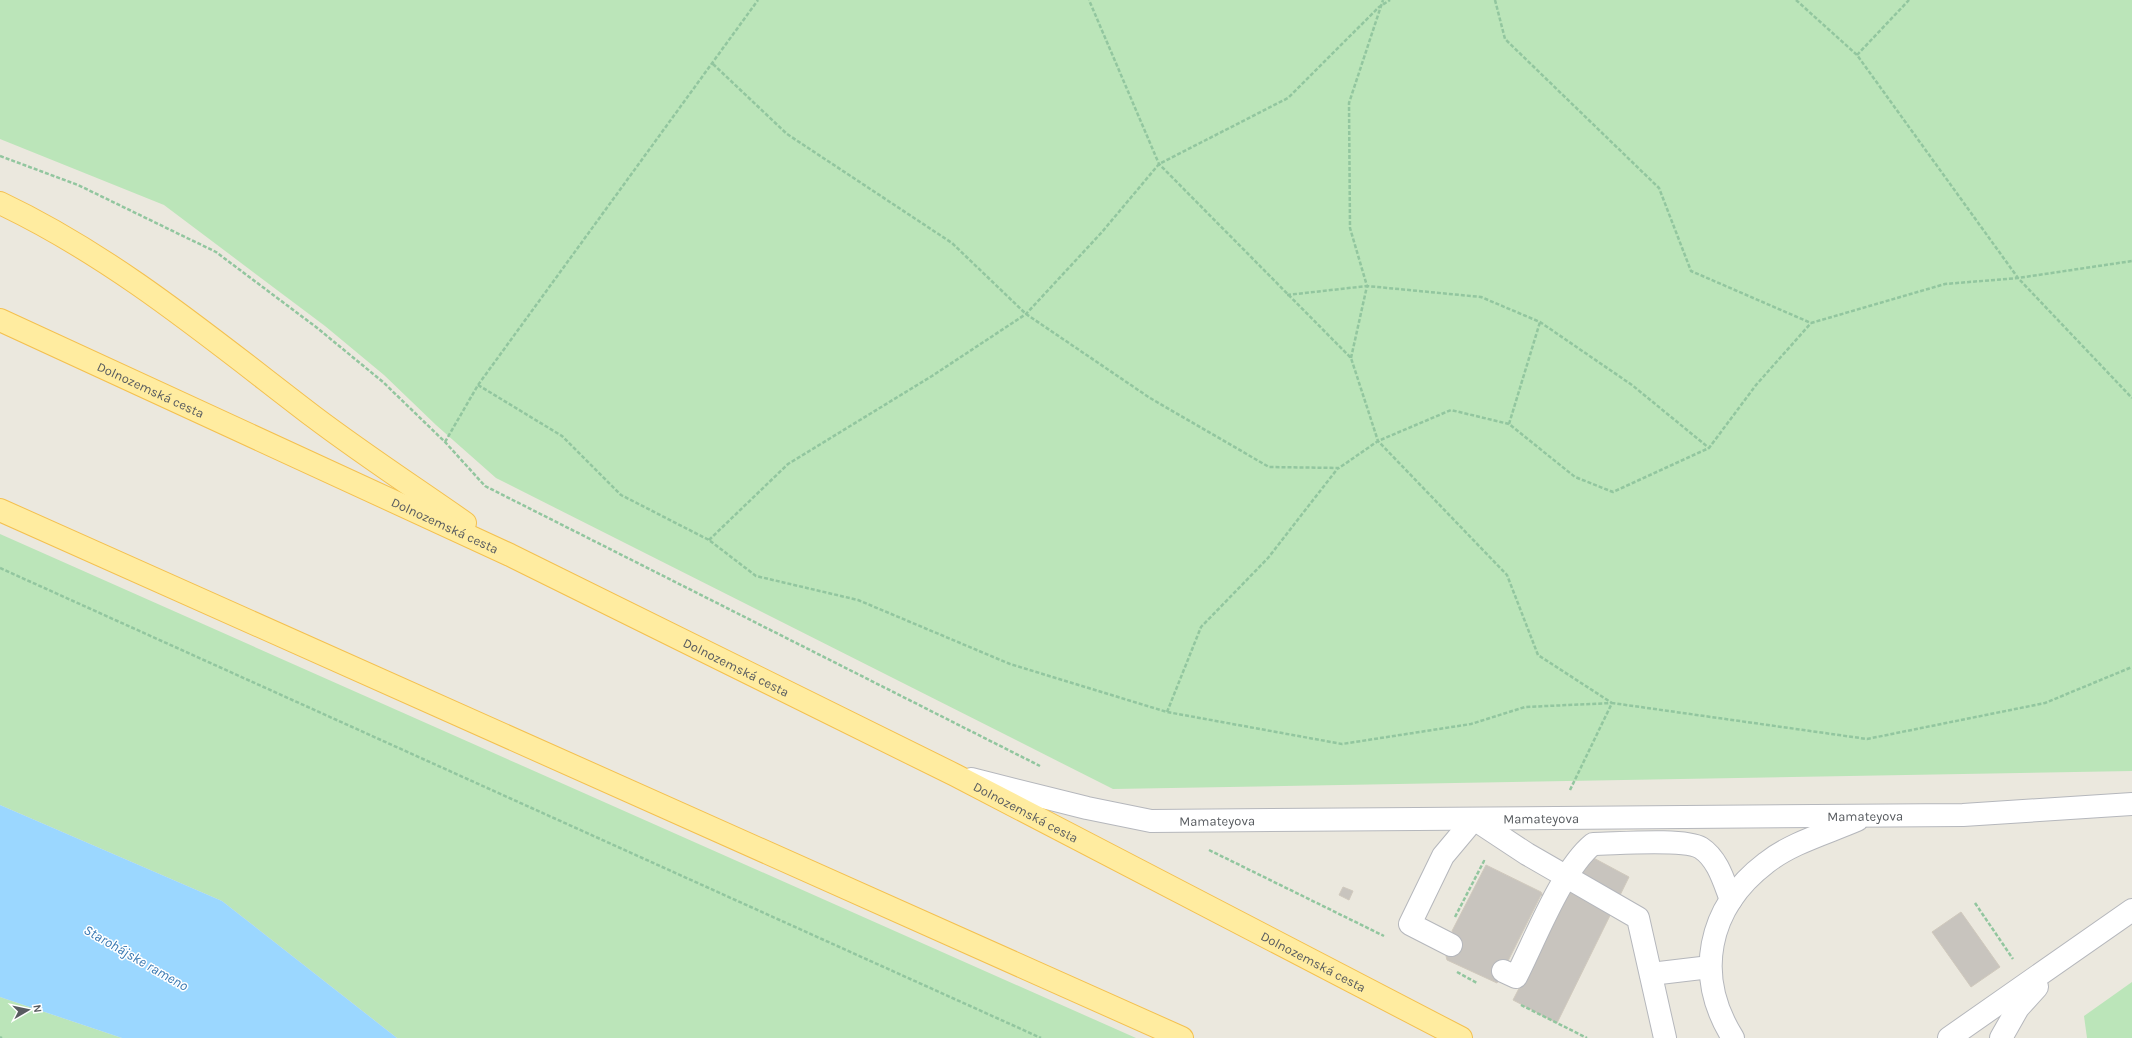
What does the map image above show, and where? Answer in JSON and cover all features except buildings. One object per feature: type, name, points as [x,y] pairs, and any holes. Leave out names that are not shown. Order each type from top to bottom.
[{"type":"main road","points":[[0,203],[107,262],[184,316],[371,459],[510,555]]},
{"type":"main road","name":"Dolnozemská cesta","points":[[0,320],[510,555],[956,775],[1461,1038]]},
{"type":"main road","points":[[0,510],[1182,1038]]},
{"type":"street","name":"Mamateyova","points":[[956,775],[1087,808],[1151,821],[1970,815],[2132,804]]},
{"type":"street","points":[[1733,1038],[1722,1022],[1710,984],[1711,949],[1715,935],[1731,900],[1750,876],[1783,851],[1867,816]]},
{"type":"street","points":[[1447,943],[1410,924],[1443,856],[1474,819],[1527,854],[1638,918],[1665,1038]]},
{"type":"street","points":[[1503,971],[1516,977],[1566,877],[1583,852],[1594,844],[1680,843],[1700,847],[1717,864],[1731,900]]},
{"type":"street","points":[[1949,1038],[2132,910]]},
{"type":"street","points":[[2001,1038],[2018,1008],[2062,959]]},
{"type":"street","points":[[1651,974],[1710,967]]},
{"type":"path","points":[[444,442],[478,385],[713,64],[758,0]]},
{"type":"path","points":[[1089,0],[1159,164],[1351,358],[1378,441],[1507,575],[1538,655],[1612,704]]},
{"type":"path","points":[[1351,358],[1367,286],[1350,228],[1349,103],[1379,7],[1383,0]]},
{"type":"path","points":[[709,540],[788,464],[932,376],[1026,314],[1102,232],[1159,164],[1288,98],[1379,7],[1390,0]]},
{"type":"path","points":[[1495,0],[1505,39],[1659,188],[1691,271],[1811,323]]},
{"type":"path","points":[[1796,0],[1857,55],[2018,278],[2132,398]]},
{"type":"path","points":[[1857,55],[1909,0]]},
{"type":"path","points":[[713,64],[787,134],[952,243],[1026,314],[1150,398],[1269,467],[1339,468]]},
{"type":"path","points":[[0,156],[78,185],[216,252],[316,327],[383,382],[444,442],[485,486],[1042,767]]},
{"type":"path","points":[[1167,712],[1201,627],[1268,558],[1339,468],[1378,441],[1451,410],[1510,424],[1575,477],[1613,492],[1709,448],[1756,385],[1811,323],[1945,284],[2018,278],[2132,261]]},
{"type":"path","points":[[1287,295],[1367,286],[1481,297],[1540,322],[1632,385],[1709,448]]},
{"type":"path","points":[[1510,424],[1540,322]]},
{"type":"path","points":[[478,385],[562,436],[621,495],[709,540],[756,576],[858,600],[1010,664],[1167,712],[1342,744],[1471,724],[1525,707],[1612,704],[1867,739],[2044,703],[2132,667]]},
{"type":"path","points":[[0,568],[1042,1038]]},
{"type":"path","points":[[1556,819],[1612,704]]},
{"type":"path","points":[[1447,943],[1484,861],[1491,864]]},
{"type":"path","points":[[1975,903],[2028,983]]},
{"type":"green space","points":[[0,0],[2132,0],[2132,771],[1113,789],[496,478],[436,425],[384,375],[325,326],[164,205],[0,139]]},
{"type":"green space","points":[[0,534],[1136,1038],[397,1038],[222,901],[0,805]]},
{"type":"green space","points":[[2132,982],[2132,1038],[2087,1038],[2084,1016]]},
{"type":"green space","points":[[0,997],[122,1038],[0,1038]]},
{"type":"water","name":"Starohájske rameno","points":[[0,805],[222,901],[397,1038],[122,1038],[0,997]]}]
